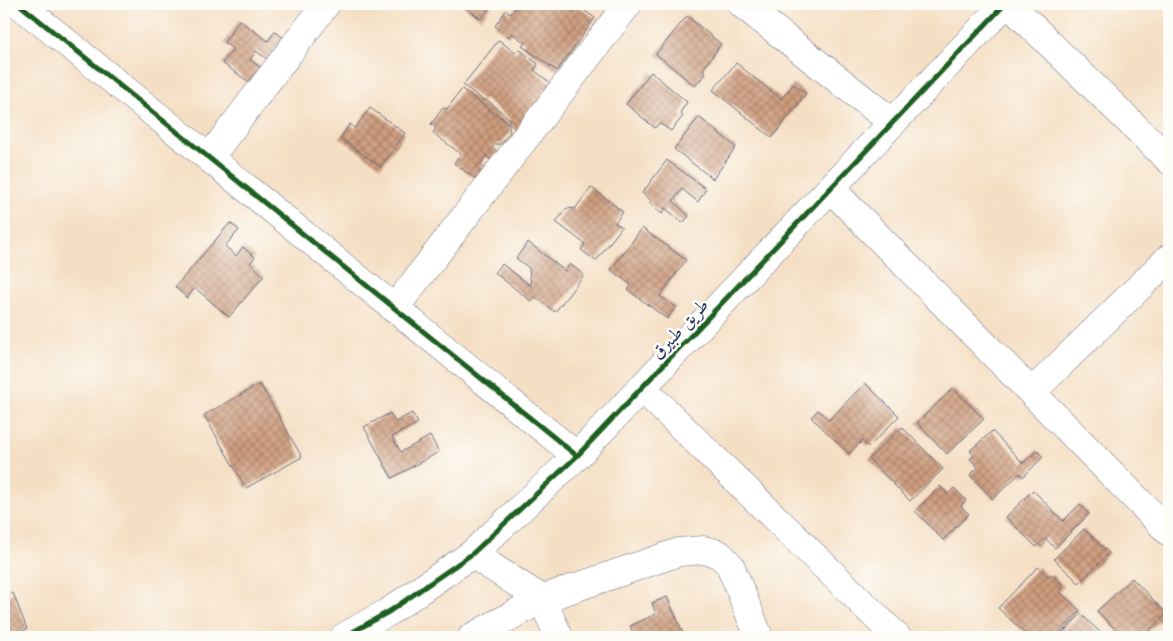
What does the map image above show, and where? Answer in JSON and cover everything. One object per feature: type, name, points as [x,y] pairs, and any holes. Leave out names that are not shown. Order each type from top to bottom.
[{"type":"street","points":[[19,4],[577,456]]},
{"type":"street","points":[[209,158],[326,4]]},
{"type":"street","points":[[394,309],[628,4]]},
{"type":"street","points":[[742,4],[892,122]]},
{"type":"street","name":"طريق طبيرق","points":[[344,637],[390,611],[472,554],[577,456],[1005,4]]},
{"type":"street","points":[[1010,4],[1169,160]]},
{"type":"street","points":[[831,189],[1169,532]]},
{"type":"street","points":[[1032,392],[1169,258]]},
{"type":"street","points":[[642,388],[897,637]]},
{"type":"street","points":[[472,637],[542,599],[679,552],[704,550],[719,554],[730,565],[759,637]]},
{"type":"street","points":[[472,554],[542,599],[559,637]]},
{"type":"building","points":[[461,4],[493,4],[481,19]]},
{"type":"building","points":[[519,4],[575,4],[595,18],[557,71],[522,46],[525,43],[512,33],[509,37],[495,26],[506,10],[511,14]]},
{"type":"building","points":[[687,16],[721,44],[703,69],[706,73],[695,86],[656,54]]},
{"type":"building","points":[[239,20],[268,41],[275,31],[285,39],[270,61],[256,51],[250,60],[266,71],[255,86],[222,63],[233,49],[224,43]]},
{"type":"building","points":[[499,40],[515,53],[519,49],[538,64],[534,70],[554,86],[517,131],[508,122],[510,119],[487,100],[483,100],[463,85]]},
{"type":"building","points":[[736,63],[781,99],[794,84],[806,94],[772,138],[713,90]]},
{"type":"building","points":[[651,72],[687,102],[680,113],[683,116],[671,131],[659,123],[655,128],[626,104]]},
{"type":"building","points":[[462,89],[508,123],[510,132],[501,144],[495,144],[492,148],[498,152],[491,160],[486,156],[480,165],[489,172],[481,183],[454,163],[461,154],[433,133],[436,128],[431,124],[443,108],[447,109]]},
{"type":"building","points":[[370,108],[405,133],[381,167],[340,138],[350,124],[355,128]]},
{"type":"building","points":[[699,117],[736,147],[713,179],[674,149]]},
{"type":"building","points":[[667,160],[706,189],[698,202],[682,189],[673,201],[689,216],[683,223],[665,208],[662,214],[649,203],[652,201],[642,193]]},
{"type":"building","points":[[591,187],[623,212],[615,223],[622,227],[596,261],[581,250],[585,244],[556,222],[567,208],[575,209]]},
{"type":"building","points":[[230,223],[239,230],[225,246],[236,256],[243,247],[255,257],[250,263],[264,276],[229,317],[195,288],[187,298],[175,287]]},
{"type":"building","points":[[642,228],[686,260],[660,296],[676,307],[667,319],[628,290],[631,285],[611,270]]},
{"type":"building","points":[[528,242],[565,271],[570,264],[584,275],[555,312],[534,296],[531,301],[495,273],[502,264],[531,286],[529,268],[516,258]]},
{"type":"building","points":[[865,383],[899,416],[869,447],[862,441],[849,454],[811,417],[818,410],[829,420]]},
{"type":"building","points":[[260,384],[302,457],[246,488],[204,415]]},
{"type":"building","points":[[953,388],[984,419],[947,454],[917,423]]},
{"type":"building","points":[[390,413],[395,422],[412,413],[418,423],[392,437],[401,452],[430,436],[439,452],[392,478],[364,427]]},
{"type":"building","points":[[902,427],[943,469],[910,501],[869,459]]},
{"type":"building","points":[[992,431],[1023,463],[1037,450],[1043,457],[1023,477],[1020,473],[993,499],[970,475],[978,467],[970,459],[975,455],[970,451]]},
{"type":"building","points":[[940,486],[948,494],[954,488],[966,500],[961,506],[969,514],[943,540],[915,511]]},
{"type":"building","points":[[1033,490],[1063,521],[1080,504],[1089,514],[1055,548],[1045,538],[1036,547],[1006,517]]},
{"type":"building","points":[[1084,529],[1109,553],[1079,583],[1054,559]]},
{"type":"building","points":[[1038,567],[1048,577],[1051,574],[1064,586],[1059,591],[1080,611],[1055,637],[1029,637],[998,608]]},
{"type":"building","points":[[1132,578],[1167,614],[1142,637],[1123,637],[1097,611]]},
{"type":"building","points":[[13,593],[27,629],[20,632],[22,637],[4,637],[4,597]]},
{"type":"building","points":[[667,597],[683,633],[678,637],[635,637],[630,626],[656,614],[652,603]]},
{"type":"building","points":[[1081,614],[1105,637],[1058,637]]},
{"type":"cycle path","points":[[19,4],[577,456]]},
{"type":"cycle path","points":[[344,637],[390,611],[472,554],[577,456],[1005,4]]}]
